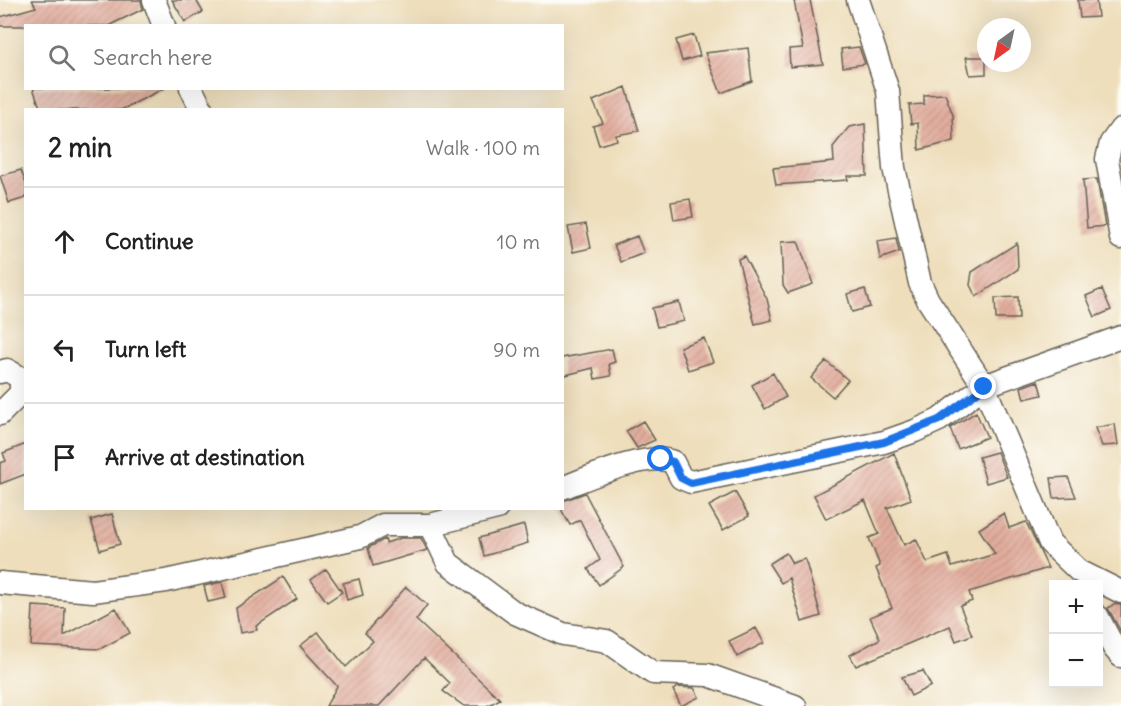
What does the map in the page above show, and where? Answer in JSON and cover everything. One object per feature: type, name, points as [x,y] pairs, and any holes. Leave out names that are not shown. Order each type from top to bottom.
[{"type":"street","points":[[154,0],[163,24]]},
{"type":"street","points":[[858,0],[888,91],[894,168],[921,284],[928,300],[984,387],[1050,543],[1082,578],[1121,592]]},
{"type":"street","points":[[192,90],[201,108]]},
{"type":"street","points":[[1121,129],[1111,143],[1107,159],[1121,238]]},
{"type":"street","points":[[564,487],[608,469],[661,459],[673,462],[681,478],[691,483],[884,442],[939,420],[984,387],[1121,337]]},
{"type":"street","points":[[0,372],[7,370],[21,378],[21,386],[17,398],[0,414]]},
{"type":"street","points":[[0,583],[93,591],[166,581],[360,537],[386,517],[430,525],[489,510]]},
{"type":"street","points":[[430,525],[448,563],[515,613],[563,634],[607,641],[653,673],[708,675],[795,706]]},
{"type":"street","points":[[1103,627],[1121,656]]},
{"type":"building","points":[[32,0],[141,0],[143,9],[112,24],[0,26],[0,17],[36,7]]},
{"type":"building","points":[[172,0],[196,0],[203,12],[185,22]]},
{"type":"building","points":[[810,0],[823,64],[790,67],[789,49],[803,48],[794,1]]},
{"type":"building","points":[[1078,0],[1096,0],[1098,17],[1080,18]]},
{"type":"building","points":[[694,35],[700,56],[682,61],[676,40]]},
{"type":"building","points":[[859,47],[865,64],[843,67],[841,49]]},
{"type":"building","points":[[748,48],[752,81],[721,93],[705,53]]},
{"type":"building","points":[[966,57],[977,57],[977,72],[986,72],[986,74],[970,75]]},
{"type":"building","points":[[626,87],[639,131],[616,135],[617,140],[599,145],[593,126],[603,123],[593,101]]},
{"type":"building","points":[[34,90],[161,90],[125,108],[40,108]]},
{"type":"building","points":[[945,94],[953,115],[954,141],[919,150],[918,123],[911,124],[909,105],[924,104],[924,95]]},
{"type":"building","points":[[865,124],[867,176],[847,176],[848,180],[776,185],[773,168],[834,162],[833,147],[849,127]]},
{"type":"building","points":[[21,170],[24,178],[24,199],[9,203],[0,176]]},
{"type":"building","points":[[1097,179],[1105,226],[1087,228],[1083,180]]},
{"type":"building","points":[[690,199],[693,217],[674,220],[671,202]]},
{"type":"building","points":[[586,224],[591,248],[573,252],[568,227]]},
{"type":"building","points":[[637,236],[644,253],[621,262],[614,245]]},
{"type":"building","points":[[896,238],[899,252],[880,259],[877,241]]},
{"type":"building","points":[[798,241],[813,284],[788,293],[783,285],[781,242]]},
{"type":"building","points":[[1017,243],[1018,269],[976,297],[970,285],[972,272]]},
{"type":"building","points":[[744,256],[767,299],[772,320],[755,324],[738,259]]},
{"type":"building","points":[[865,289],[870,307],[852,312],[847,294]]},
{"type":"building","points":[[1102,289],[1111,310],[1095,317],[1086,296]]},
{"type":"building","points":[[1018,297],[1019,319],[996,319],[995,298]]},
{"type":"building","points":[[679,302],[684,321],[657,327],[652,308]]},
{"type":"building","points":[[704,338],[713,362],[688,370],[680,347]]},
{"type":"building","points":[[612,349],[615,362],[609,364],[611,376],[595,379],[593,368],[564,375],[564,358]]},
{"type":"building","points":[[826,361],[848,380],[833,397],[811,378]]},
{"type":"building","points":[[773,373],[786,397],[765,409],[752,385]]},
{"type":"building","points":[[1038,381],[1042,395],[1024,399],[1021,387]]},
{"type":"building","points":[[976,412],[987,437],[958,449],[950,428]]},
{"type":"building","points":[[643,421],[655,440],[637,448],[626,431]]},
{"type":"building","points":[[1115,424],[1118,445],[1102,446],[1095,428]]},
{"type":"building","points":[[24,445],[24,475],[0,484],[0,463],[6,461],[3,453]]},
{"type":"building","points":[[997,452],[1007,477],[986,483],[979,457]]},
{"type":"building","points":[[894,453],[911,499],[887,508],[904,545],[916,539],[927,562],[948,555],[952,567],[995,554],[979,529],[1004,513],[1009,528],[1026,522],[1048,568],[969,592],[972,601],[960,606],[972,635],[956,641],[950,626],[856,666],[850,655],[880,639],[870,617],[892,608],[876,568],[880,566],[869,538],[879,534],[865,500],[826,519],[814,495]]},
{"type":"building","points":[[1068,477],[1076,497],[1054,498],[1051,478]]},
{"type":"building","points":[[735,492],[749,516],[723,530],[709,506]]},
{"type":"building","points":[[585,493],[624,567],[599,585],[588,569],[600,560],[580,520],[570,525],[562,511],[564,500]]},
{"type":"building","points":[[112,514],[120,544],[100,550],[91,520]]},
{"type":"building","points":[[524,525],[528,543],[484,556],[479,538]]},
{"type":"building","points":[[401,538],[421,538],[427,550],[373,566],[368,548],[385,539],[386,543]]},
{"type":"building","points":[[786,553],[792,563],[805,559],[821,616],[802,622],[789,578],[781,583],[769,564]]},
{"type":"building","points":[[326,569],[342,592],[327,602],[311,580]]},
{"type":"building","points":[[283,577],[297,599],[256,626],[257,630],[240,633],[236,608]]},
{"type":"building","points":[[359,579],[363,595],[347,600],[343,583]]},
{"type":"building","points":[[222,582],[226,598],[208,602],[204,586]]},
{"type":"building","points":[[406,587],[427,605],[416,620],[500,699],[487,706],[464,706],[443,691],[450,683],[424,658],[379,706],[326,706],[337,686],[300,646],[318,632],[346,667],[373,641],[365,633]]},
{"type":"building","points":[[1114,604],[1121,605],[1121,632],[1108,608]]},
{"type":"building","points":[[33,606],[65,608],[64,636],[116,608],[130,633],[100,649],[31,646]]},
{"type":"building","points":[[756,628],[764,643],[737,657],[729,641]]},
{"type":"building","points":[[923,671],[931,686],[911,696],[902,677]]},
{"type":"building","points":[[678,687],[694,688],[699,697],[681,706],[673,690]]},
{"type":"route","points":[[661,459],[673,462],[681,478],[691,483],[884,442],[939,420],[984,387]]}]
